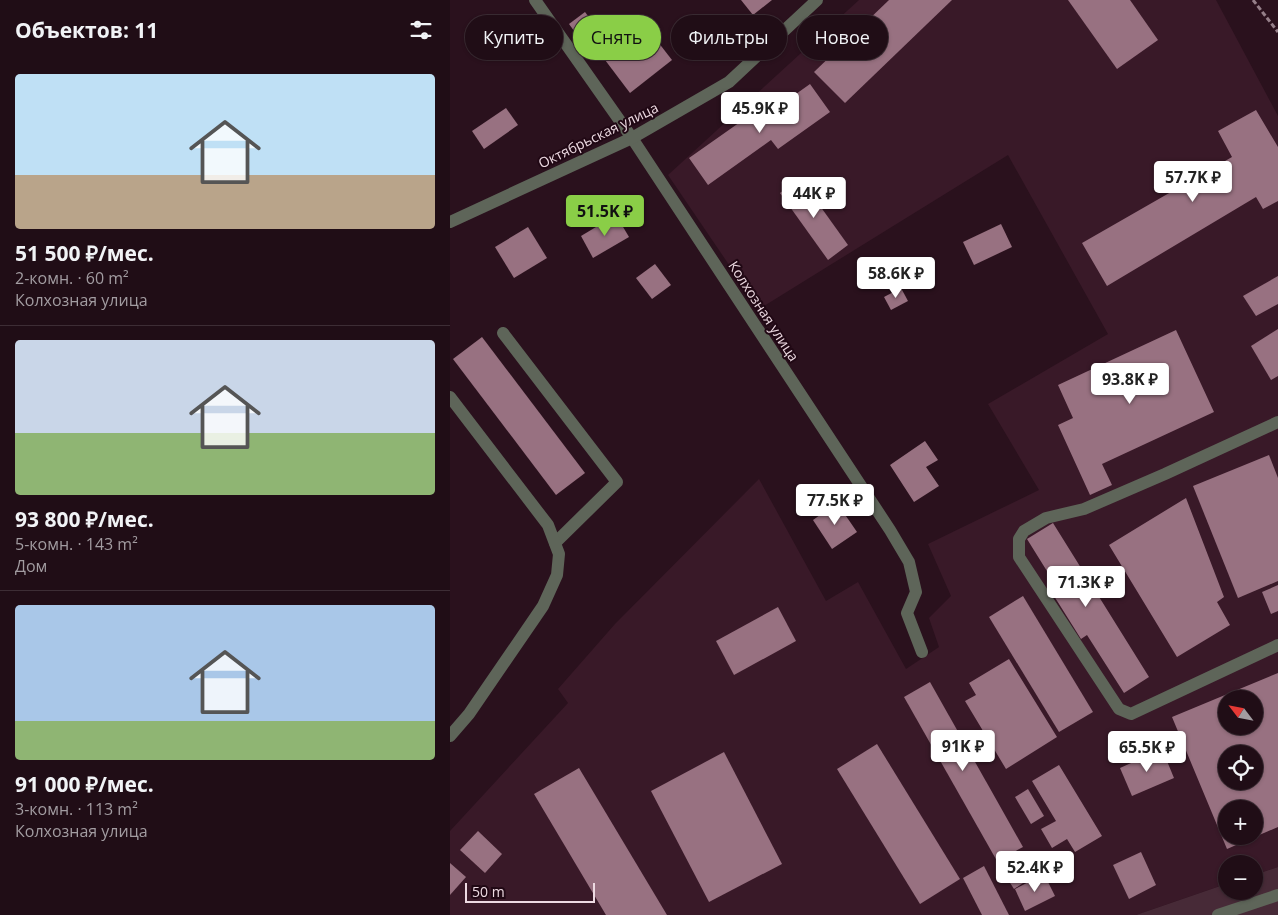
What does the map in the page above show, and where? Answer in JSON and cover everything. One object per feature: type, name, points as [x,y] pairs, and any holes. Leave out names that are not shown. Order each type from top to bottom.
[{"type":"street","name":"Колхозная улица","points":[[535,0],[632,138],[890,530],[909,562],[916,592],[906,612],[922,652]]},
{"type":"street","name":"Октябрьская улица","points":[[450,222],[632,138],[729,82],[817,0]]},
{"type":"street","points":[[504,333],[617,482],[555,543]]},
{"type":"street","points":[[450,397],[548,525],[559,554],[558,575],[543,606],[469,714],[450,736]]},
{"type":"street","points":[[1278,422],[1084,509],[1046,518],[1024,531],[1019,539],[1019,557],[1119,709],[1131,714],[1278,645]]},
{"type":"street","points":[[1265,428],[1278,434]]},
{"type":"street","points":[[1218,915],[1278,895]]},
{"type":"path","points":[[1253,0],[1278,32]]},
{"type":"shaded area","points":[[859,0],[1216,0],[1278,116],[1278,867],[1263,872],[1263,855],[1218,855],[1218,887],[1136,915],[450,915],[450,831],[568,703],[558,689],[615,624],[759,479],[826,601],[858,582],[906,669],[939,647],[929,618],[951,596],[928,544],[1039,490],[988,404],[1108,334],[1008,155],[759,309],[668,175],[797,57],[797,60],[888,60],[888,15],[843,15]]},
{"type":"shaded area","points":[[1278,867],[1278,915],[1136,915],[1218,887],[1218,900],[1263,900],[1263,872]]},
{"type":"building","points":[[741,0],[772,0],[753,15]]},
{"type":"building","points":[[889,0],[952,0],[845,103],[814,72],[826,60],[888,60],[888,15],[873,15]]},
{"type":"building","points":[[1068,0],[1130,0],[1158,40],[1117,69]]},
{"type":"building","points":[[573,21],[573,30],[569,24]]},
{"type":"building","points":[[661,46],[672,60],[630,93],[605,60],[661,60]]},
{"type":"building","points":[[810,84],[830,112],[778,149],[771,140],[708,185],[689,158],[753,113],[758,121]]},
{"type":"building","points":[[506,108],[518,125],[484,149],[472,131]]},
{"type":"building","points":[[1256,110],[1278,147],[1278,201],[1263,209],[1256,197],[1107,286],[1082,243],[1232,157],[1218,131]]},
{"type":"building","points":[[800,178],[848,245],[828,260],[780,193]]},
{"type":"building","points":[[616,215],[629,237],[593,258],[581,236]]},
{"type":"building","points":[[1001,224],[1012,247],[974,265],[963,242]]},
{"type":"building","points":[[528,227],[547,258],[514,278],[495,247]]},
{"type":"building","points":[[655,264],[671,285],[652,299],[636,278]]},
{"type":"building","points":[[1278,276],[1278,304],[1256,316],[1243,296]]},
{"type":"building","points":[[901,288],[908,301],[891,310],[884,297]]},
{"type":"building","points":[[1278,329],[1278,376],[1271,380],[1251,346]]},
{"type":"building","points":[[1176,330],[1214,412],[1102,464],[1112,485],[1090,495],[1058,425],[1073,418],[1058,385]]},
{"type":"building","points":[[482,337],[585,473],[556,495],[453,359]]},
{"type":"building","points":[[925,441],[938,460],[926,467],[939,486],[914,502],[890,465]]},
{"type":"building","points":[[1269,455],[1278,478],[1278,581],[1238,598],[1193,486]]},
{"type":"building","points":[[1186,498],[1224,597],[1217,602],[1230,625],[1177,657],[1109,545]]},
{"type":"building","points":[[837,503],[857,532],[832,549],[813,520]]},
{"type":"building","points":[[1053,523],[1149,677],[1124,693],[1087,635],[1081,639],[1049,588],[1055,584],[1027,539]]},
{"type":"building","points":[[1278,585],[1278,611],[1271,614],[1262,592]]},
{"type":"building","points":[[1023,596],[1093,712],[1059,732],[989,617]]},
{"type":"building","points":[[778,607],[796,641],[734,675],[716,641]]},
{"type":"building","points":[[1009,659],[1057,737],[1006,769],[965,701],[976,695],[969,683]]},
{"type":"building","points":[[1278,673],[1278,827],[1263,833],[1263,800],[1218,800],[1218,827],[1172,717],[1218,698],[1218,735],[1263,735],[1263,690],[1237,690]]},
{"type":"building","points":[[930,682],[1023,847],[997,861],[904,697]]},
{"type":"building","points":[[877,744],[960,879],[920,904],[837,769]]},
{"type":"building","points":[[1162,749],[1174,778],[1132,796],[1120,768]]},
{"type":"building","points":[[724,752],[782,864],[709,902],[651,791]]},
{"type":"building","points":[[1059,765],[1102,836],[1075,852],[1067,839],[1052,848],[1041,829],[1056,821],[1032,781]]},
{"type":"building","points":[[579,768],[667,915],[606,915],[534,794]]},
{"type":"building","points":[[1028,789],[1044,816],[1031,824],[1015,797]]},
{"type":"building","points":[[478,831],[502,854],[485,873],[460,850]]},
{"type":"building","points":[[1225,845],[1236,845],[1227,849]]},
{"type":"building","points":[[1141,852],[1156,885],[1129,899],[1113,865]]},
{"type":"building","points":[[450,863],[466,877],[450,895]]},
{"type":"building","points":[[1018,863],[1029,879],[1014,889],[1003,872]]},
{"type":"building","points":[[984,866],[1009,915],[982,915],[963,878]]},
{"type":"building","points":[[1044,874],[1055,896],[1025,911],[1015,889]]}]
